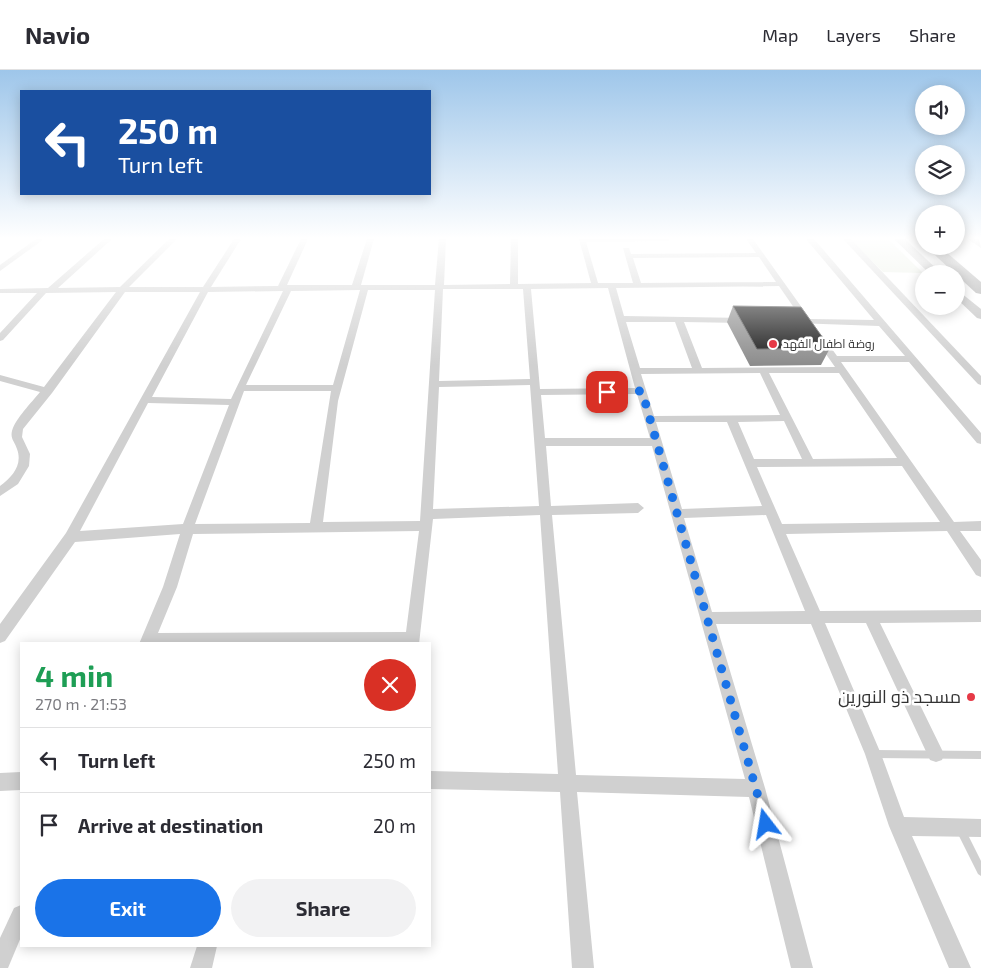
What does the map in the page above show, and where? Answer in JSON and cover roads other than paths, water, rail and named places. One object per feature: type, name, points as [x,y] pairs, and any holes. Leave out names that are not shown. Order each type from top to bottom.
[{"type":"main road","points":[[965,300],[981,315]]},
{"type":"street","points":[[0,338],[10,326],[59,281]]},
{"type":"street","points":[[0,492],[12,485],[21,472],[24,454],[16,439],[18,428],[48,391],[123,289],[131,281]]},
{"type":"street","points":[[0,636],[71,537],[144,400],[211,281]]},
{"type":"street","points":[[287,281],[234,402],[186,529],[178,564],[147,642],[412,642],[427,520],[436,384],[440,281]]},
{"type":"street","points":[[316,528],[326,442],[361,281]]},
{"type":"street","points":[[520,281],[536,387],[544,510],[569,782],[583,968]]},
{"type":"street","points":[[594,281],[595,285]]},
{"type":"street","points":[[636,281],[638,286]]},
{"type":"street","points":[[779,281],[981,571]]},
{"type":"street","points":[[846,281],[981,440]]},
{"type":"street","points":[[886,281],[981,382]]},
{"type":"street","points":[[0,291],[440,285],[638,286],[781,284]]},
{"type":"street","points":[[611,286],[756,788],[802,968]]},
{"type":"street","points":[[621,319],[748,320]]},
{"type":"street","points":[[679,320],[698,371]]},
{"type":"street","points":[[788,321],[882,323]]},
{"type":"street","points":[[0,327],[10,326]]},
{"type":"street","points":[[834,359],[913,359]]},
{"type":"street","points":[[763,370],[809,461]]},
{"type":"street","points":[[636,371],[841,370]]},
{"type":"street","points":[[0,378],[48,391]]},
{"type":"street","points":[[436,384],[642,391]]},
{"type":"street","points":[[240,388],[337,388]]},
{"type":"street","points":[[144,400],[234,402]]},
{"type":"street","points":[[731,418],[873,754],[898,826],[960,968]]},
{"type":"street","points":[[650,419],[787,418]]},
{"type":"street","points":[[541,442],[656,442]]},
{"type":"street","points":[[749,463],[809,461],[905,462]]},
{"type":"street","points":[[71,537],[186,529],[316,528],[544,510],[638,508]]},
{"type":"street","points":[[677,514],[770,510]]},
{"type":"street","points":[[778,529],[981,526]]},
{"type":"street","points":[[707,618],[981,616]]},
{"type":"street","points":[[870,617],[936,754]]},
{"type":"street","points":[[431,780],[756,788]]},
{"type":"street","points":[[0,782],[20,781]]},
{"type":"street","points":[[898,826],[981,828]]},
{"type":"street","points":[[0,961],[20,917]]},
{"type":"street","points":[[201,968],[207,947]]},
{"type":"lane","points":[[873,754],[981,755]]},
{"type":"lane","points":[[961,828],[981,871]]},
{"type":"place","name":"روضة اطفال الفهد","points":[[773,344]]},
{"type":"place","name":"مسجد ذو النورين","points":[[971,697]]}]
